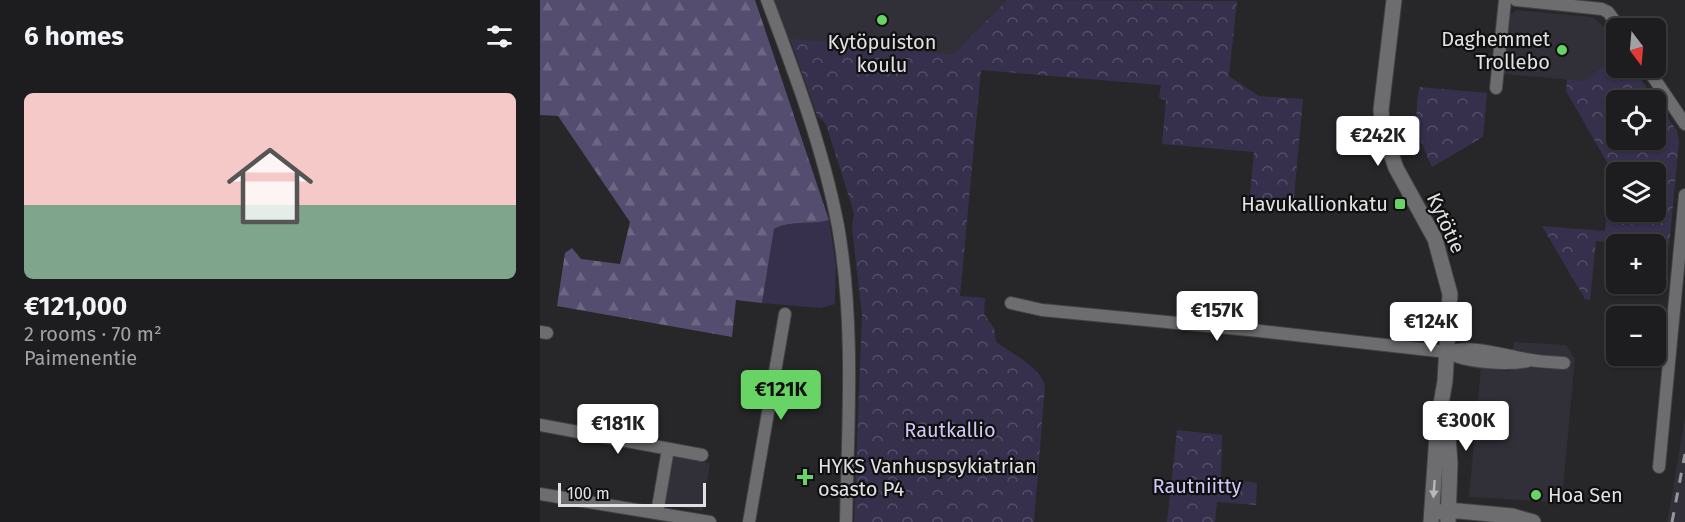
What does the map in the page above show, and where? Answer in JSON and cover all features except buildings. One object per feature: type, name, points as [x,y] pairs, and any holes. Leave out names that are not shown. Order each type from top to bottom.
[{"type":"street","points":[[767,0],[812,126],[838,226],[847,321],[846,522]]},
{"type":"street","name":"Kytötie","points":[[1394,0],[1381,110],[1383,131],[1396,168],[1435,239],[1448,279],[1450,312],[1443,397],[1438,422],[1432,518]]},
{"type":"street","points":[[1496,88],[1505,0]]},
{"type":"street","points":[[1516,0],[1602,9],[1612,18]]},
{"type":"street","points":[[1654,78],[1685,124]]},
{"type":"street","points":[[1659,467],[1685,195]]},
{"type":"street","points":[[1011,303],[1042,310],[1447,352],[1457,358],[1513,363],[1530,360],[1564,363]]},
{"type":"street","points":[[749,522],[785,314]]},
{"type":"street","name":"Kytötie","points":[[1443,397],[1450,463],[1448,518]]},
{"type":"street","points":[[540,425],[702,455]]},
{"type":"street","points":[[657,513],[668,449]]},
{"type":"street","points":[[540,494],[710,522]]},
{"type":"street","points":[[1432,518],[1512,516],[1533,522]]},
{"type":"shaded area","name":"Kytöpuiston koulu","points":[[770,0],[1007,0],[955,54],[784,40]]},
{"type":"shaded area","name":"Daghemmet Trollebo","points":[[1516,10],[1592,17],[1606,28],[1606,64],[1584,81],[1504,74],[1510,15]]},
{"type":"shaded area","points":[[1514,342],[1566,345],[1575,359],[1562,497],[1554,497],[1554,502],[1469,497],[1481,368],[1510,371]]},
{"type":"shaded area","points":[[1685,416],[1685,522],[1667,522],[1671,501]]},
{"type":"shaded area","points":[[673,456],[710,463],[702,511],[664,504]]},
{"type":"green space","points":[[540,0],[755,0],[829,220],[787,224],[774,229],[762,303],[736,300],[732,337],[557,306],[565,253],[572,248],[581,259],[620,264],[630,222],[558,116],[540,115]]},
{"type":"green space","name":"Rautkallio","points":[[1007,0],[1237,1],[1229,76],[1259,96],[1303,99],[1293,208],[1249,205],[1254,152],[1162,144],[1166,100],[1159,98],[1161,85],[981,70],[960,296],[985,298],[984,314],[994,328],[996,342],[1031,366],[1045,385],[1034,522],[854,522],[862,315],[852,228],[854,213],[826,124],[817,115],[790,39],[954,54]]},
{"type":"green space","points":[[1606,64],[1606,78],[1640,78],[1648,90],[1606,90],[1606,150],[1666,150],[1666,115],[1677,131],[1679,141],[1669,247],[1666,247],[1666,234],[1606,234],[1606,242],[1596,241],[1590,300],[1585,299],[1542,226],[1605,231],[1606,221],[1666,222],[1666,162],[1607,162],[1566,91],[1567,79],[1584,81]]},
{"type":"green space","points":[[1419,87],[1487,93],[1483,137],[1432,167],[1418,128]]},
{"type":"green space","points":[[829,220],[836,265],[835,304],[821,308],[762,303],[774,229],[787,224]]},
{"type":"green space","name":"Rautniitty","points":[[1177,430],[1222,435],[1221,478],[1257,483],[1256,505],[1217,502],[1215,522],[1167,522]]},
{"type":"railway","points":[[1672,522],[1685,454]]},
{"type":"place","name":"Kytöpuiston koulu","points":[[882,20]]},
{"type":"place","name":"Daghemmet Trollebo","points":[[1562,50]]},
{"type":"place","name":"Havukallionkatu","points":[[1400,204]]},
{"type":"place","name":"HYKS Vanhuspsykiatrian osasto P4","points":[[805,477]]},
{"type":"place","name":"Hoa Sen","points":[[1536,495]]}]
